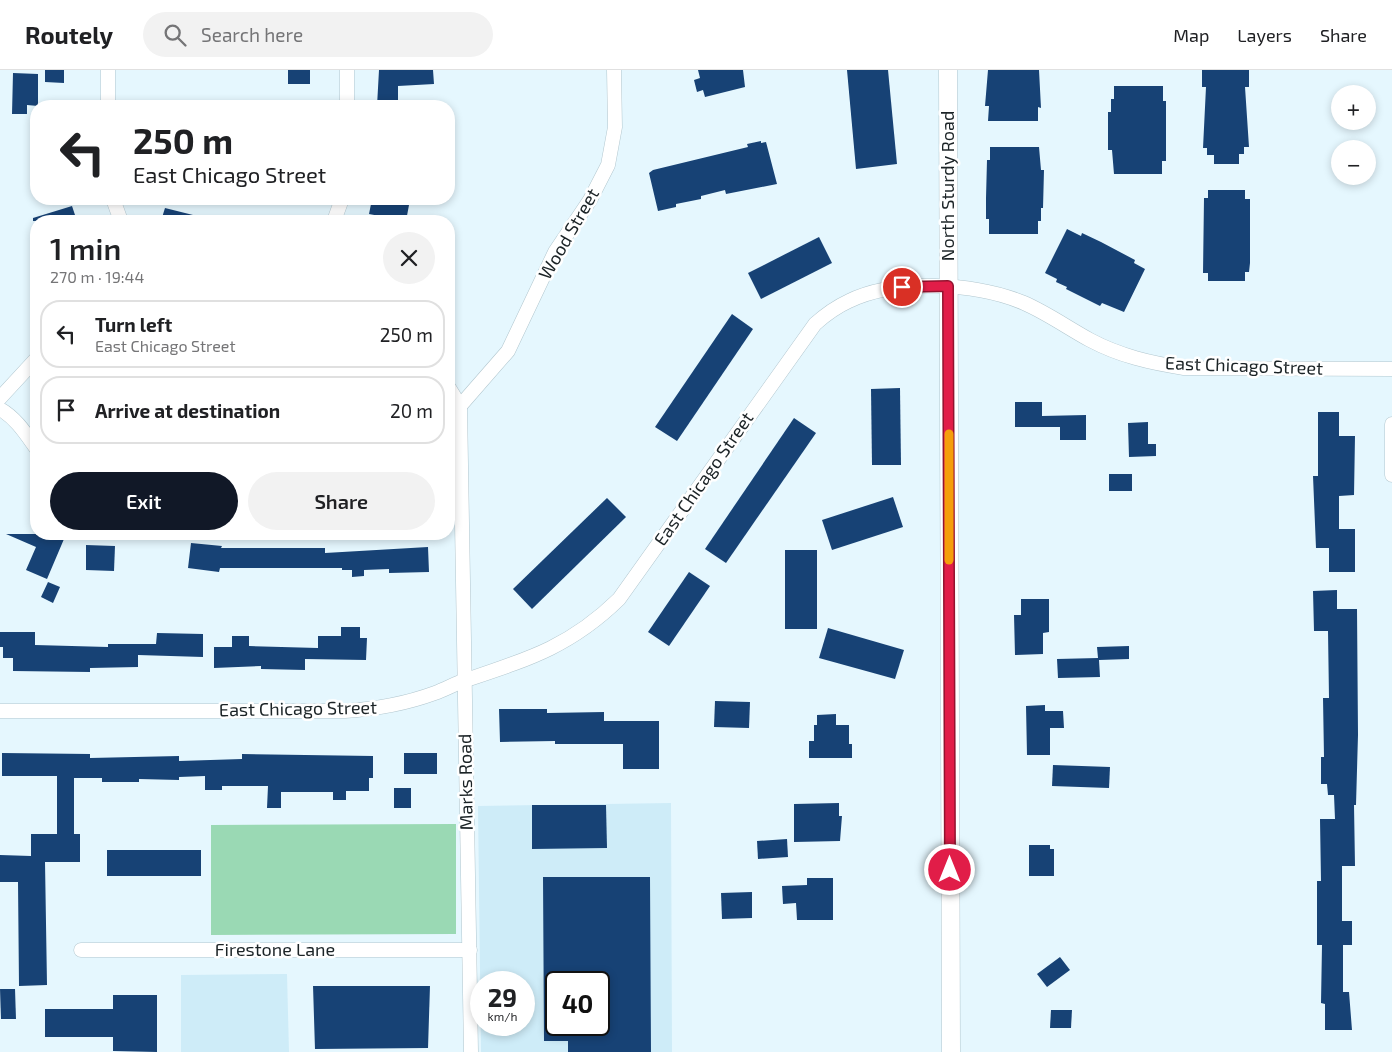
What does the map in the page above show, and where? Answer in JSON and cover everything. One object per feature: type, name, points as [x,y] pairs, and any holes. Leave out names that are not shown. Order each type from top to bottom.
[{"type":"street","points":[[108,70],[108,100]]},
{"type":"street","points":[[347,70],[347,100]]},
{"type":"street","name":"Wood Street","points":[[460,406],[508,351],[555,252],[590,200],[604,174],[613,145],[614,70]]},
{"type":"street","name":"North Sturdy Road","points":[[948,70],[951,1052]]},
{"type":"street","name":"East Chicago Street","points":[[0,711],[346,711],[380,708],[405,703],[464,680],[511,666],[550,650],[591,624],[620,599],[814,324],[850,300],[876,292],[902,287],[948,286],[1004,296],[1024,303],[1106,348],[1152,363],[1184,368],[1392,369]]},
{"type":"street","points":[[0,398],[30,366]]},
{"type":"street","points":[[455,398],[460,406]]},
{"type":"street","name":"Marks Road","points":[[460,406],[455,512],[464,680],[471,1052]]},
{"type":"street","points":[[0,410],[9,414],[30,440]]},
{"type":"street","points":[[1392,424],[1392,475]]},
{"type":"street","name":"Firestone Lane","points":[[81,950],[470,950]]},
{"type":"shaded area","points":[[671,803],[672,1052],[481,1052],[481,1036],[535,1036],[535,971],[480,971],[478,806]]},
{"type":"shaded area","points":[[287,974],[289,1052],[181,1052],[181,975]]},
{"type":"green space","points":[[456,824],[456,934],[211,935],[211,825]]},
{"type":"building","points":[[45,70],[64,70],[64,83],[45,82]]},
{"type":"building","points":[[288,70],[310,70],[310,84],[288,84]]},
{"type":"building","points":[[379,70],[433,70],[434,84],[398,86],[398,100],[377,100]]},
{"type":"building","points":[[698,70],[743,70],[745,87],[705,97],[703,90],[697,92],[694,80],[700,78]]},
{"type":"building","points":[[847,70],[888,70],[897,164],[856,169]]},
{"type":"building","points":[[988,70],[1039,70],[1041,108],[1038,107],[1038,121],[988,121],[989,106],[985,106]]},
{"type":"building","points":[[1202,70],[1249,70],[1249,87],[1245,87],[1249,147],[1244,147],[1244,154],[1239,154],[1239,164],[1214,164],[1214,155],[1207,155],[1207,148],[1203,148],[1206,87],[1202,87]]},
{"type":"building","points":[[13,73],[38,74],[38,100],[30,100],[30,105],[27,105],[27,114],[12,114]]},
{"type":"building","points":[[1114,86],[1163,86],[1163,101],[1166,101],[1166,161],[1162,161],[1162,174],[1114,174],[1112,150],[1108,150],[1108,112],[1111,112],[1111,99],[1114,99]]},
{"type":"building","points":[[761,141],[761,143],[766,142],[777,184],[726,194],[725,190],[701,196],[701,199],[676,204],[676,207],[658,211],[649,173],[653,170],[748,147],[747,144]]},
{"type":"building","points":[[990,147],[1039,147],[1041,170],[1044,170],[1043,208],[1041,208],[1041,221],[1038,221],[1038,234],[989,234],[989,219],[986,219],[986,198],[987,160],[990,160]]},
{"type":"building","points":[[1208,190],[1245,190],[1245,199],[1250,199],[1250,263],[1249,272],[1245,272],[1245,281],[1208,281],[1208,273],[1203,273],[1204,198],[1208,198]]},
{"type":"building","points":[[371,205],[409,205],[407,215],[369,214]]},
{"type":"building","points":[[72,206],[75,215],[43,215]]},
{"type":"building","points":[[165,208],[193,215],[163,215]]},
{"type":"building","points":[[1067,229],[1081,236],[1082,233],[1101,242],[1135,260],[1134,263],[1145,269],[1124,312],[1102,303],[1100,306],[1066,289],[1067,287],[1056,282],[1057,279],[1045,273]]},
{"type":"building","points":[[819,237],[832,263],[761,299],[748,273]]},
{"type":"building","points":[[732,314],[753,329],[677,441],[655,427]]},
{"type":"building","points":[[900,388],[901,465],[872,465],[871,389]]},
{"type":"building","points":[[1015,402],[1042,402],[1042,416],[1086,415],[1086,440],[1060,440],[1060,427],[1015,427]]},
{"type":"building","points":[[1318,412],[1339,412],[1339,436],[1355,436],[1354,495],[1339,496],[1339,529],[1355,529],[1355,572],[1329,572],[1329,548],[1316,548],[1313,476],[1318,476]]},
{"type":"building","points":[[794,418],[816,433],[726,563],[705,549]]},
{"type":"building","points":[[1148,422],[1148,444],[1156,444],[1156,456],[1129,457],[1128,423]]},
{"type":"building","points":[[1109,474],[1132,474],[1132,491],[1109,491]]},
{"type":"building","points":[[893,497],[903,527],[832,550],[822,520]]},
{"type":"building","points":[[607,498],[626,517],[532,609],[513,589]]},
{"type":"building","points":[[6,534],[30,534],[30,540],[64,540],[47,579],[26,570],[36,547]]},
{"type":"building","points":[[191,543],[222,546],[221,548],[325,548],[325,553],[428,547],[429,572],[389,573],[389,569],[364,570],[364,576],[352,577],[352,570],[342,570],[342,568],[220,568],[219,572],[188,568]]},
{"type":"building","points":[[86,545],[115,546],[114,571],[86,570]]},
{"type":"building","points":[[785,550],[817,550],[817,629],[785,629]]},
{"type":"building","points":[[689,572],[710,586],[669,646],[648,632]]},
{"type":"building","points":[[48,582],[60,587],[53,603],[41,597]]},
{"type":"building","points":[[1337,590],[1337,609],[1357,609],[1358,735],[1356,805],[1354,805],[1355,866],[1342,866],[1342,921],[1352,921],[1352,945],[1343,945],[1343,992],[1349,992],[1352,1030],[1325,1030],[1325,1004],[1321,1003],[1322,945],[1317,945],[1317,881],[1321,881],[1320,819],[1335,819],[1334,795],[1328,795],[1327,784],[1321,784],[1321,757],[1324,757],[1323,698],[1329,698],[1328,631],[1314,631],[1313,591]]},
{"type":"building","points":[[1021,599],[1049,599],[1049,632],[1043,633],[1043,654],[1015,655],[1014,615],[1021,615]]},
{"type":"building","points":[[341,627],[360,627],[360,638],[367,638],[366,660],[305,659],[305,670],[261,669],[261,666],[214,668],[214,647],[232,647],[232,636],[249,636],[249,646],[318,648],[318,636],[341,636]]},
{"type":"building","points":[[828,628],[904,650],[895,679],[819,658]]},
{"type":"building","points":[[0,632],[35,632],[35,645],[108,647],[108,644],[156,644],[157,633],[203,634],[203,657],[138,655],[138,667],[90,668],[90,672],[13,671],[13,658],[3,658],[3,647],[0,647]]},
{"type":"building","points":[[1129,646],[1129,659],[1099,660],[1100,677],[1058,678],[1057,659],[1098,658],[1097,647]]},
{"type":"building","points":[[715,701],[750,702],[749,728],[714,727]]},
{"type":"building","points":[[1045,705],[1045,711],[1063,711],[1064,728],[1050,728],[1050,755],[1027,755],[1026,706]]},
{"type":"building","points":[[499,709],[547,709],[547,713],[604,712],[604,721],[659,721],[659,769],[623,769],[623,744],[555,744],[555,741],[500,742]]},
{"type":"building","points":[[836,714],[836,725],[849,725],[849,744],[852,744],[852,758],[809,758],[809,741],[814,741],[814,725],[817,725],[817,715]]},
{"type":"building","points":[[2,753],[90,754],[90,758],[179,756],[179,761],[242,759],[242,754],[373,756],[373,778],[369,778],[369,791],[346,791],[346,800],[333,800],[333,792],[281,792],[281,808],[267,808],[268,786],[222,786],[222,790],[205,790],[205,776],[179,777],[179,780],[139,779],[139,782],[102,782],[102,778],[74,778],[74,834],[80,834],[80,862],[45,862],[47,985],[19,986],[18,882],[0,882],[0,855],[31,856],[31,834],[57,834],[57,776],[2,776]]},
{"type":"building","points":[[404,753],[437,753],[437,774],[404,774]]},
{"type":"building","points":[[1053,765],[1110,767],[1109,788],[1052,786]]},
{"type":"building","points":[[394,788],[411,788],[411,808],[394,808]]},
{"type":"building","points":[[839,803],[839,816],[842,816],[840,841],[794,842],[794,804]]},
{"type":"building","points":[[532,805],[606,805],[607,848],[532,849]]},
{"type":"building","points":[[787,839],[788,857],[758,859],[757,841]]},
{"type":"building","points":[[1029,845],[1050,845],[1050,849],[1054,849],[1054,876],[1029,876]]},
{"type":"building","points":[[107,850],[201,850],[201,876],[107,876]]},
{"type":"building","points":[[543,877],[650,877],[651,1052],[568,1052],[568,1041],[544,1041]]},
{"type":"building","points":[[807,878],[833,878],[833,920],[797,920],[796,903],[783,904],[782,886],[807,885]]},
{"type":"building","points":[[752,892],[752,918],[722,919],[721,893]]},
{"type":"building","points":[[1060,957],[1070,970],[1047,987],[1037,974]]},
{"type":"building","points":[[313,986],[430,986],[428,1048],[315,1049]]},
{"type":"building","points":[[0,989],[15,989],[16,1019],[1,1019]]},
{"type":"building","points":[[113,995],[157,995],[157,1052],[113,1051],[113,1037],[45,1037],[45,1009],[113,1009]]},
{"type":"building","points":[[1051,1010],[1072,1010],[1071,1028],[1050,1028]]},
{"type":"slow traffic","points":[[949,434],[949,560]]},
{"type":"route","points":[[902,287],[948,286],[950,870]]}]
